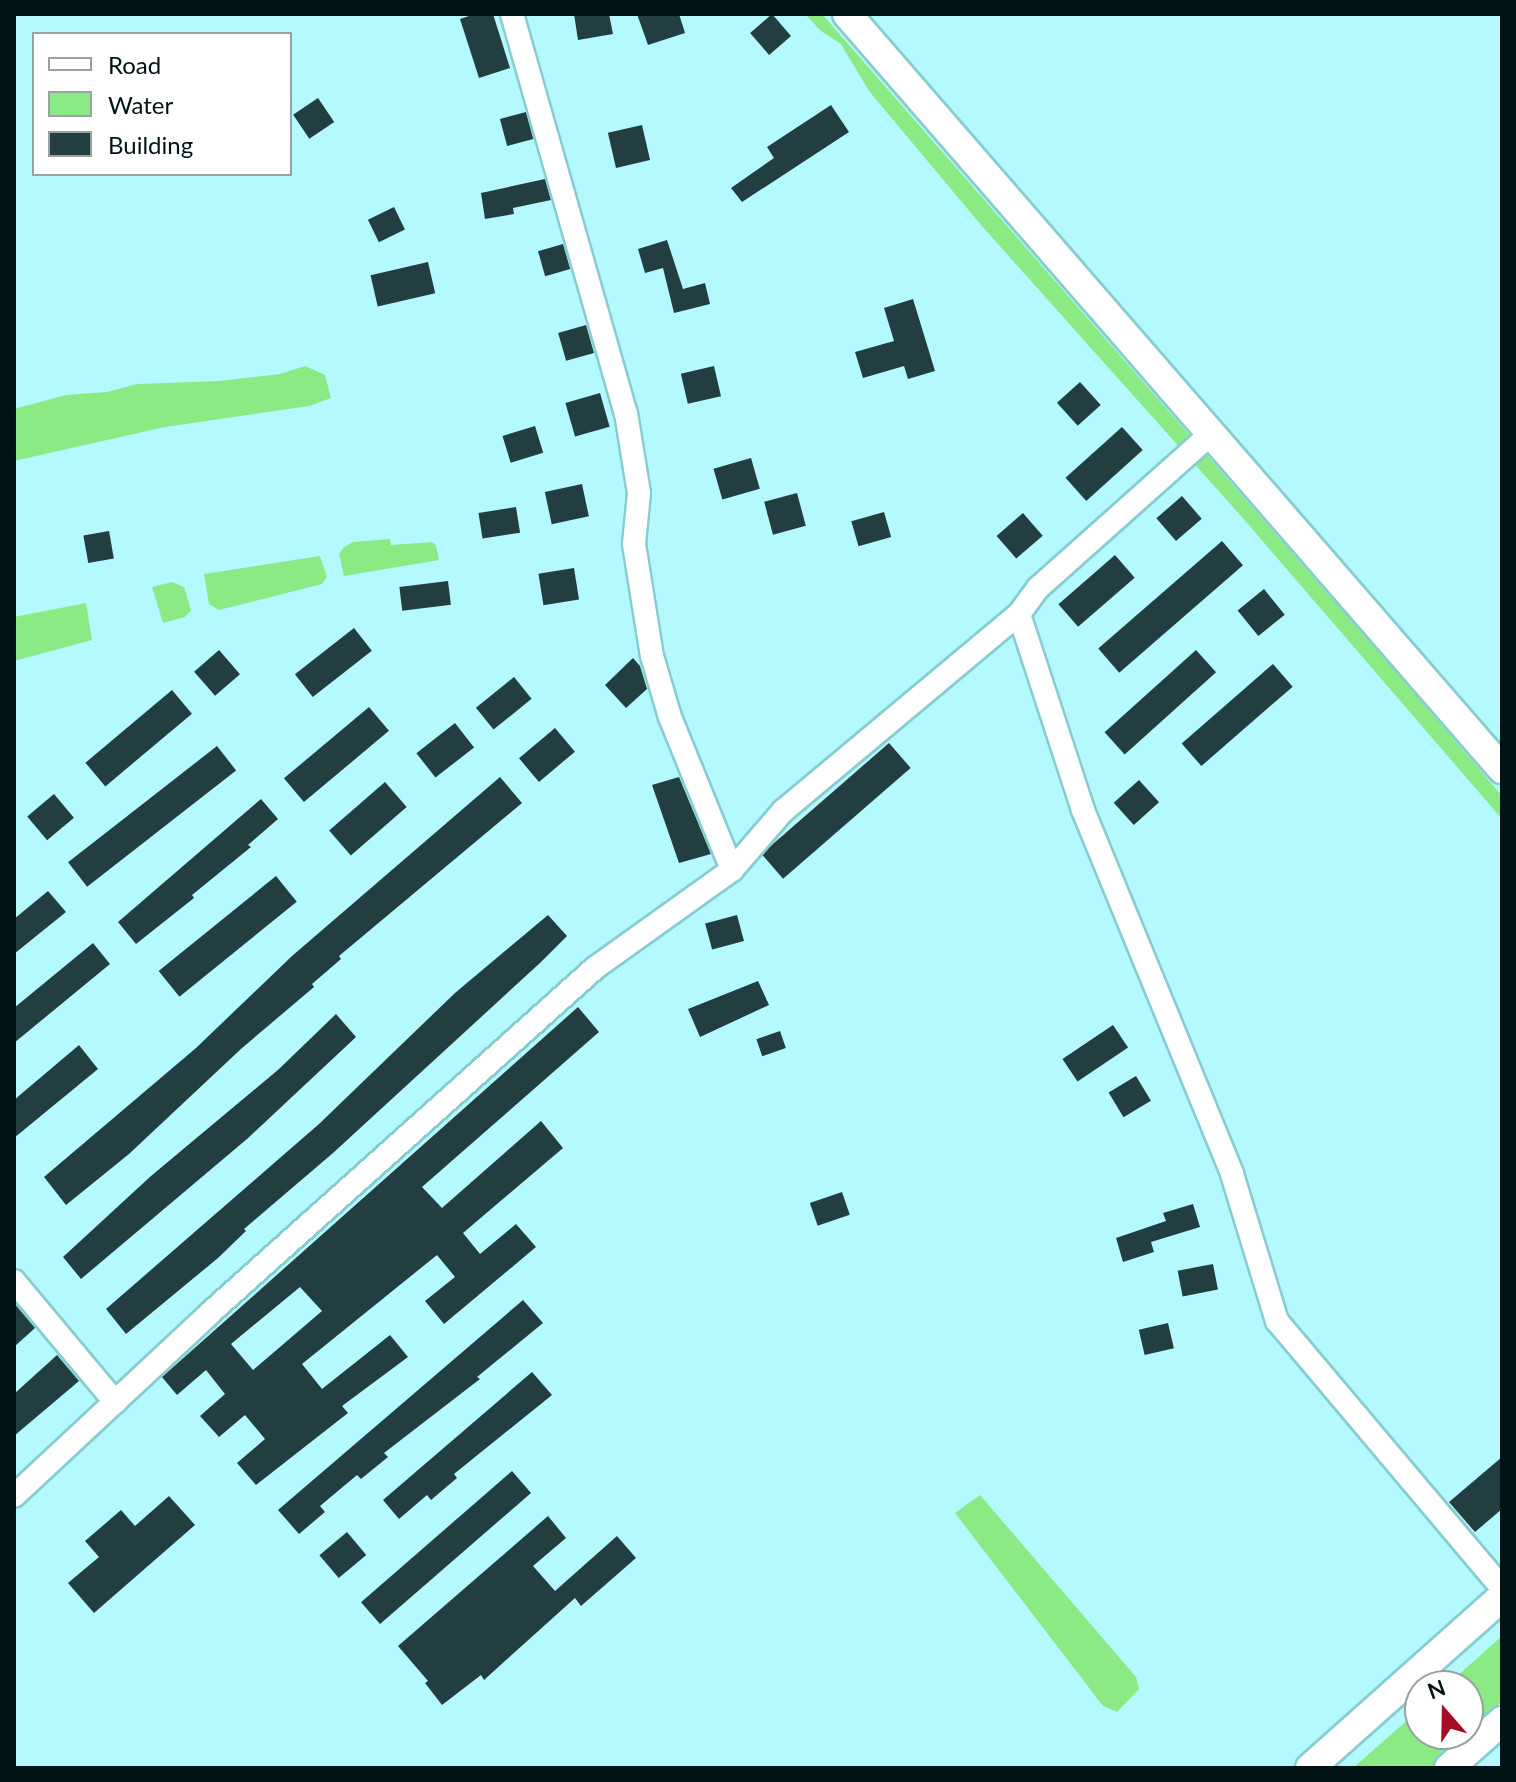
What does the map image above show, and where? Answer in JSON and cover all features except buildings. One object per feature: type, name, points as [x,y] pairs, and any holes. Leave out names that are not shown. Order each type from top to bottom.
[{"type":"street","points":[[512,14],[626,413],[639,493],[634,544],[652,656],[670,717],[732,870]]},
{"type":"street","points":[[847,14],[1208,437],[1502,769]]},
{"type":"street","points":[[14,1496],[595,968],[732,870],[783,811],[1019,614],[1038,588],[1208,437]]},
{"type":"street","points":[[1019,614],[1083,810],[1232,1174],[1277,1321],[1502,1588]]},
{"type":"street","points":[[14,1281],[115,1402]]},
{"type":"street","points":[[1310,1768],[1502,1597]]},
{"type":"street","points":[[1449,1768],[1502,1721]]},
{"type":"water","points":[[805,14],[822,14],[1411,689],[1502,796],[1502,819],[1241,516],[981,225],[869,91],[841,44],[821,31]]},
{"type":"water","points":[[305,366],[325,375],[331,398],[309,406],[165,427],[14,461],[14,409],[66,395],[107,392],[137,384],[219,381],[280,374]]},
{"type":"water","points":[[390,539],[391,545],[432,542],[436,545],[439,560],[344,576],[339,554],[344,547],[353,542]]},
{"type":"water","points":[[320,556],[327,577],[322,584],[219,610],[209,604],[204,574]]},
{"type":"water","points":[[172,582],[184,587],[191,610],[185,617],[163,623],[152,587]]},
{"type":"water","points":[[86,603],[92,640],[14,661],[14,617]]},
{"type":"water","points":[[980,1495],[1136,1677],[1139,1689],[1117,1712],[1103,1706],[955,1513]]},
{"type":"water","points":[[1502,1636],[1502,1701],[1484,1718],[1484,1670],[1464,1670]]},
{"type":"water","points":[[1404,1723],[1404,1750],[1450,1750],[1431,1768],[1353,1768]]}]
